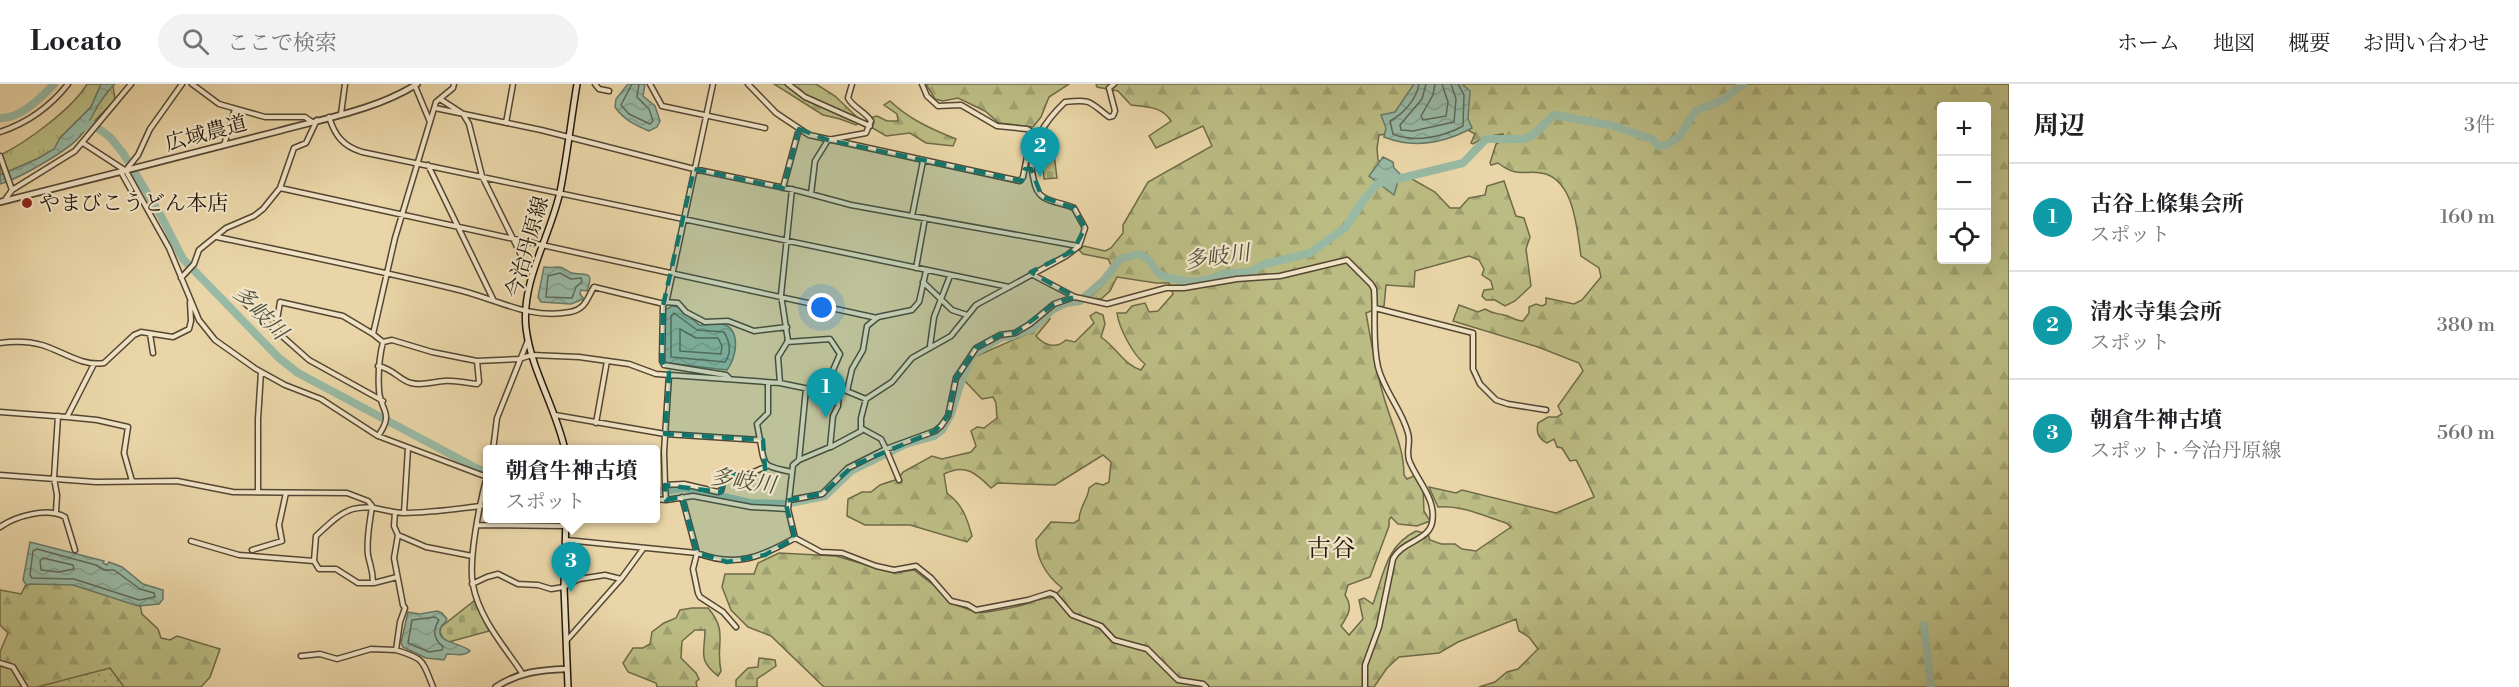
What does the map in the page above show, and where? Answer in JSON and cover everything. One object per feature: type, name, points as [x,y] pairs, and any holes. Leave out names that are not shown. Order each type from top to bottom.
[{"type":"main road","name":"今治丹原線","points":[[563,445],[532,355],[528,340],[526,313],[528,288],[560,193],[577,84]]},
{"type":"main road","points":[[565,523],[564,587],[568,687]]},
{"type":"street","points":[[0,132],[15,127],[40,112],[68,84]]},
{"type":"street","points":[[0,207],[2,201],[12,190],[75,151],[131,84]]},
{"type":"street","points":[[123,172],[138,155],[150,129],[182,84]]},
{"type":"street","points":[[181,278],[194,264],[199,250],[226,228],[254,216],[263,209],[280,188],[294,148],[306,143],[314,121],[305,117],[264,117],[235,109],[215,102],[192,84]]},
{"type":"street","points":[[341,114],[345,84]]},
{"type":"street","points":[[373,334],[394,238],[430,123],[440,98],[453,88],[454,84]]},
{"type":"street","points":[[506,123],[513,84]]},
{"type":"street","points":[[595,84],[609,91]]},
{"type":"street","points":[[650,84],[662,106],[765,128]]},
{"type":"street","points":[[713,84],[664,303],[662,361],[664,365],[726,375],[731,380]]},
{"type":"street","points":[[748,84],[776,113],[809,135],[1020,181],[1025,169],[1032,132],[1027,129],[998,126],[961,105],[938,106],[931,102],[922,84]]},
{"type":"street","points":[[788,84],[814,101],[870,126]]},
{"type":"street","points":[[811,194],[815,161],[828,140],[866,133],[870,126],[871,121],[868,116],[848,98],[852,84]]},
{"type":"street","points":[[1114,84],[1109,88],[1115,111],[1113,116],[1109,117],[1096,104],[1079,101],[1065,102],[1050,116],[1034,147],[1031,169],[1036,190],[1042,197],[1074,208],[1085,228],[1079,246],[1066,256],[976,305],[951,336],[912,358],[892,382],[866,399],[859,434],[799,460],[793,465],[788,508],[795,538],[821,552],[842,553],[894,570],[916,566],[931,578],[951,600],[968,604],[976,610],[1028,600],[1050,593],[1055,595],[1072,615],[1101,627],[1114,640],[1147,650],[1178,680],[1203,684],[1206,687]]},
{"type":"street","points":[[416,85],[430,123]]},
{"type":"street","name":"広域農道","points":[[2,201],[123,172],[341,114],[407,91],[416,85]]},
{"type":"street","points":[[440,98],[463,114],[469,124],[482,176],[525,263],[534,272]]},
{"type":"street","points":[[435,108],[568,137],[694,170],[792,189],[861,207],[1079,246]]},
{"type":"street","points":[[224,145],[228,139],[235,109]]},
{"type":"street","points":[[329,117],[333,132],[345,145],[353,149],[1009,287]]},
{"type":"street","points":[[783,188],[799,129]]},
{"type":"street","points":[[83,142],[123,172],[169,248],[199,320],[215,340],[261,372],[285,385],[321,399],[378,436],[483,476]]},
{"type":"street","points":[[0,156],[12,190]]},
{"type":"street","points":[[912,216],[923,161]]},
{"type":"street","points":[[428,165],[494,300]]},
{"type":"street","points":[[1025,169],[1031,169]]},
{"type":"street","points":[[123,172],[131,190]]},
{"type":"street","points":[[280,188],[781,295],[877,318]]},
{"type":"street","points":[[780,383],[778,357],[787,342],[787,327],[781,295],[792,189]]},
{"type":"street","points":[[916,268],[925,218]]},
{"type":"street","points":[[217,237],[494,300],[526,313],[563,313],[579,309],[589,300],[594,287],[664,303],[678,303],[686,312],[705,322],[728,321],[754,331],[787,327]]},
{"type":"street","points":[[1030,274],[1075,297],[1107,304],[1166,288],[1184,288],[1238,279],[1280,276],[1347,260],[1374,289],[1373,330],[1378,368],[1389,396],[1406,425],[1409,436],[1407,451],[1409,460],[1430,499],[1432,522],[1427,533],[1407,543],[1393,559],[1378,627],[1365,664],[1365,687]]},
{"type":"street","points":[[847,391],[852,369],[863,350],[867,326],[877,318],[897,311],[912,310],[919,302],[926,270]]},
{"type":"street","points":[[930,347],[934,317],[950,276]]},
{"type":"street","points":[[923,282],[952,310],[967,315]]},
{"type":"street","points":[[238,297],[309,360],[383,401]]},
{"type":"street","points":[[790,500],[822,494],[848,468],[941,426],[948,416],[956,378],[976,348],[1000,335],[1015,333],[1054,304],[1075,297]]},
{"type":"street","points":[[0,343],[16,341],[40,344],[94,364],[104,363],[112,358],[134,335],[141,332],[173,337],[189,329],[191,321],[189,299]]},
{"type":"street","points":[[275,332],[280,302],[343,316],[353,320],[383,342]]},
{"type":"street","points":[[1375,308],[1473,333],[1473,369],[1480,384],[1496,399],[1508,404],[1546,410]]},
{"type":"street","points":[[150,334],[153,353]]},
{"type":"street","points":[[787,342],[823,339],[833,341],[840,354],[830,377],[839,388],[830,447]]},
{"type":"street","points":[[383,342],[392,340],[432,352],[477,361],[519,359],[532,355],[579,357],[629,364],[656,374],[780,383],[806,389],[832,385],[866,399]]},
{"type":"street","points":[[494,445],[497,418],[528,340]]},
{"type":"street","points":[[378,436],[386,421],[383,401],[379,393],[378,366],[383,342]]},
{"type":"street","points":[[378,366],[390,368],[405,382],[413,384],[445,381],[477,384],[479,382],[477,361]]},
{"type":"street","points":[[596,423],[607,361]]},
{"type":"street","points":[[68,417],[94,364]]},
{"type":"street","points":[[258,491],[258,419],[261,372]]},
{"type":"street","points":[[666,500],[665,434],[669,375]]},
{"type":"street","points":[[768,383],[768,413],[757,424],[761,456],[767,465],[791,472]]},
{"type":"street","points":[[799,460],[806,389]]},
{"type":"street","points":[[0,412],[97,420],[128,427],[124,453],[132,480]]},
{"type":"street","points":[[554,415],[665,434],[760,440]]},
{"type":"street","points":[[56,512],[57,495],[54,478],[58,416]]},
{"type":"street","points":[[861,428],[881,439],[899,480]]},
{"type":"street","points":[[404,513],[408,448]]},
{"type":"street","points":[[665,485],[684,484],[718,492],[721,491],[723,477],[745,476],[767,465]]},
{"type":"street","points":[[0,475],[96,482],[132,480],[194,483],[233,492],[347,493],[368,501],[372,506],[368,557],[373,566],[373,583]]},
{"type":"street","points":[[252,549],[282,541],[279,525],[286,493]]},
{"type":"street","points":[[483,496],[472,556],[472,584],[477,600],[496,637],[522,673]]},
{"type":"street","points":[[660,499],[693,496],[751,507],[788,508]]},
{"type":"street","points":[[682,497],[697,553],[693,569],[700,597],[723,612],[736,627]]},
{"type":"street","points":[[397,576],[373,583],[358,583],[336,570],[319,569],[314,561],[316,536],[343,514],[353,509],[372,506],[404,513],[481,506]]},
{"type":"street","points":[[0,527],[13,518],[56,512],[65,517],[75,550]]},
{"type":"street","points":[[395,512],[394,526],[398,534],[394,558],[405,608],[400,622],[396,650]]},
{"type":"street","points":[[478,525],[565,526]]},
{"type":"street","points":[[398,534],[426,547],[472,556]]},
{"type":"street","points":[[565,540],[697,553],[714,560],[727,562],[765,555],[795,538]]},
{"type":"street","points":[[190,541],[239,555],[314,561]]},
{"type":"street","points":[[566,641],[621,579],[643,549]]},
{"type":"street","points":[[472,584],[487,576],[498,574],[518,584],[538,585],[551,589],[564,587],[579,579],[605,575],[621,579]]},
{"type":"street","points":[[301,656],[320,654],[337,659],[370,649],[396,650],[417,656],[422,661],[433,687]]},
{"type":"street","points":[[0,663],[14,667],[26,687]]},
{"type":"street","points":[[495,687],[522,673],[567,669]]},
{"type":"highlighted area","points":[[799,129],[828,140],[1022,181],[1025,169],[1031,169],[1042,197],[1074,208],[1085,228],[1073,251],[1031,272],[1075,297],[1054,304],[1015,333],[1000,335],[976,348],[956,378],[948,416],[935,431],[854,465],[822,494],[785,501],[795,538],[765,555],[727,562],[697,553],[682,497],[666,500],[665,485],[721,492],[725,475],[745,476],[765,469],[763,440],[665,434],[669,373],[662,361],[663,306],[694,169],[783,188]]},
{"type":"green space","points":[[87,84],[101,84],[91,107],[60,138],[55,149],[0,175],[0,155],[48,124],[71,104]]},
{"type":"green space","points":[[774,84],[816,84],[835,96],[861,121],[856,125],[823,115]]},
{"type":"green space","points":[[926,84],[1069,84],[1049,97],[1041,117],[1033,127],[999,123],[985,111],[958,98],[943,101],[935,99]]},
{"type":"green space","points":[[1096,84],[2009,84],[2009,687],[1479,687],[1495,682],[1507,672],[1518,669],[1538,649],[1529,637],[1519,631],[1516,619],[1458,642],[1439,653],[1399,657],[1387,668],[1374,687],[824,687],[771,636],[748,627],[731,610],[722,587],[725,574],[754,574],[758,563],[779,553],[836,556],[894,573],[914,570],[940,590],[950,603],[982,612],[1052,598],[1062,588],[1044,567],[1038,554],[1036,540],[1051,522],[1074,523],[1079,520],[1089,488],[1096,483],[1103,485],[1109,482],[1111,462],[1103,455],[1055,485],[998,483],[991,488],[970,471],[958,469],[944,474],[947,493],[961,507],[968,523],[972,536],[967,542],[910,525],[865,525],[847,516],[848,499],[862,492],[871,492],[880,485],[898,479],[903,472],[932,456],[942,459],[971,452],[976,446],[971,431],[977,427],[984,428],[997,418],[996,403],[993,397],[982,399],[964,380],[974,357],[1031,332],[1047,315],[1050,319],[1036,336],[1047,344],[1058,345],[1066,340],[1075,342],[1094,323],[1090,316],[1096,312],[1103,315],[1105,324],[1101,337],[1135,368],[1141,370],[1145,364],[1127,341],[1117,313],[1126,313],[1132,306],[1145,303],[1149,312],[1158,311],[1173,294],[1169,283],[1117,277],[1110,291],[1101,299],[1091,299],[1090,297],[1100,288],[1113,269],[1108,259],[1083,254],[1079,250],[1084,246],[1105,251],[1111,248],[1123,233],[1123,225],[1148,182],[1212,146],[1203,126],[1156,148],[1149,136],[1171,121],[1163,112],[1153,108],[1131,105],[1118,91],[1097,87]],"holes":[[[1461,126],[1475,134],[1471,143],[1473,144],[1485,137],[1503,134],[1503,140],[1496,144],[1491,165],[1498,163],[1512,171],[1546,174],[1556,179],[1569,198],[1573,209],[1581,256],[1599,268],[1601,277],[1582,300],[1574,304],[1546,298],[1546,304],[1529,307],[1529,313],[1523,321],[1485,309],[1478,312],[1459,305],[1453,321],[1538,347],[1579,363],[1583,371],[1558,406],[1562,414],[1557,417],[1548,417],[1538,423],[1538,432],[1547,443],[1554,439],[1557,447],[1562,448],[1570,461],[1576,460],[1594,497],[1556,513],[1462,490],[1456,493],[1429,487],[1438,507],[1472,512],[1506,523],[1511,527],[1476,551],[1462,549],[1455,544],[1441,544],[1430,540],[1428,534],[1416,531],[1406,537],[1398,544],[1387,562],[1373,604],[1364,598],[1359,600],[1363,619],[1349,635],[1341,626],[1349,610],[1349,603],[1345,595],[1348,585],[1370,577],[1391,517],[1398,524],[1417,526],[1430,521],[1424,511],[1423,488],[1414,476],[1407,479],[1404,475],[1402,454],[1380,384],[1366,313],[1384,306],[1386,285],[1414,287],[1415,271],[1469,256],[1479,260],[1484,269],[1482,275],[1491,281],[1493,289],[1484,290],[1482,296],[1486,300],[1495,300],[1505,306],[1515,301],[1531,286],[1526,249],[1530,237],[1524,218],[1516,216],[1504,181],[1487,186],[1485,195],[1469,198],[1460,208],[1450,208],[1435,192],[1412,179],[1394,175],[1378,160],[1379,135]]]},
{"type":"green space","points":[[113,85],[115,100],[79,137],[97,106]]},
{"type":"green space","points":[[890,101],[921,123],[956,139],[953,146],[926,143],[910,133],[886,136],[871,127],[874,123],[873,117],[877,116],[887,121],[898,121],[897,114],[884,105]]},
{"type":"green space","points":[[1043,146],[1054,154],[1057,178],[1044,179],[1043,167],[1033,167],[1035,149]]},
{"type":"green space","points":[[30,577],[75,580],[139,600],[142,614],[158,629],[161,638],[170,640],[177,636],[220,649],[210,677],[201,687],[0,687],[0,652],[8,633],[0,625],[0,590],[21,594]]},
{"type":"green space","points":[[474,601],[489,631],[449,642],[444,640],[440,632],[441,627]]},
{"type":"green space","points":[[708,608],[718,624],[721,671],[718,676],[705,660],[705,630],[695,630],[682,641],[681,658],[696,673],[699,679],[696,682],[697,687],[657,687],[656,683],[628,672],[623,663],[633,648],[643,648],[650,644],[652,632],[676,618],[680,610]]},
{"type":"green space","points":[[759,658],[775,660],[776,666],[757,679],[757,687],[736,687],[736,680],[748,668],[758,667]]},
{"type":"green space","points":[[110,668],[124,687],[37,687]]},
{"type":"water","points":[[101,84],[115,84],[105,95],[75,141],[43,163],[0,184],[0,175],[54,149],[60,138],[91,107]]},
{"type":"water","points":[[628,84],[645,84],[643,96],[655,106],[660,121],[657,127],[649,131],[639,127],[618,112],[615,107],[616,99]]},
{"type":"water","points":[[1414,84],[1462,84],[1470,91],[1468,119],[1472,128],[1429,143],[1406,143],[1384,137],[1386,128],[1381,115],[1395,112]]},
{"type":"water","points":[[1383,157],[1393,162],[1394,168],[1400,174],[1394,195],[1369,176]]},
{"type":"water","points":[[544,267],[561,267],[572,273],[589,276],[587,291],[581,290],[580,294],[584,299],[571,304],[541,302],[538,297]]},
{"type":"water","points":[[672,306],[679,307],[699,325],[723,324],[729,327],[733,332],[736,345],[733,359],[727,370],[664,361],[665,310]]},
{"type":"water","points":[[30,542],[104,561],[103,563],[107,565],[109,562],[122,567],[143,584],[163,590],[163,599],[159,604],[138,606],[73,585],[30,584],[27,586],[23,580]]},
{"type":"water","points":[[437,611],[447,619],[441,627],[441,636],[445,640],[467,648],[470,651],[468,653],[447,654],[444,660],[426,658],[403,647],[401,643],[408,612],[420,614]]},
{"type":"waterway","points":[[0,118],[22,111],[37,101],[54,84]]},
{"type":"waterway","name":"多岐川","points":[[660,491],[684,488],[750,503],[785,504],[825,496],[851,471],[906,444],[934,436],[942,430],[951,414],[973,354],[1002,337],[1031,329],[1052,310],[1066,303],[1080,301],[1104,280],[1120,259],[1139,254],[1148,259],[1158,273],[1165,277],[1191,282],[1211,279],[1221,274],[1250,272],[1265,264],[1310,253],[1346,227],[1377,184],[1463,163],[1486,139],[1524,139],[1533,135],[1554,115],[1610,125],[1652,139],[1658,146],[1667,145],[1680,136],[1695,111],[1723,100],[1743,84]]},
{"type":"waterway","name":"多岐川","points":[[75,131],[92,124],[110,137],[123,153],[161,216],[183,259],[279,358],[298,373],[483,471]]},
{"type":"waterway","points":[[1924,625],[1931,687]]},
{"type":"place","name":"清水寺集会所","points":[[1040,177]]},
{"type":"place","name":"やまびこうどん本店","points":[[27,203]]},
{"type":"place","name":"古谷上條集会所","points":[[826,418]]},
{"type":"place","name":"朝倉牛神古墳","points":[[571,592]]},
{"type":"district","name":"古谷","points":[[1331,548]]}]
